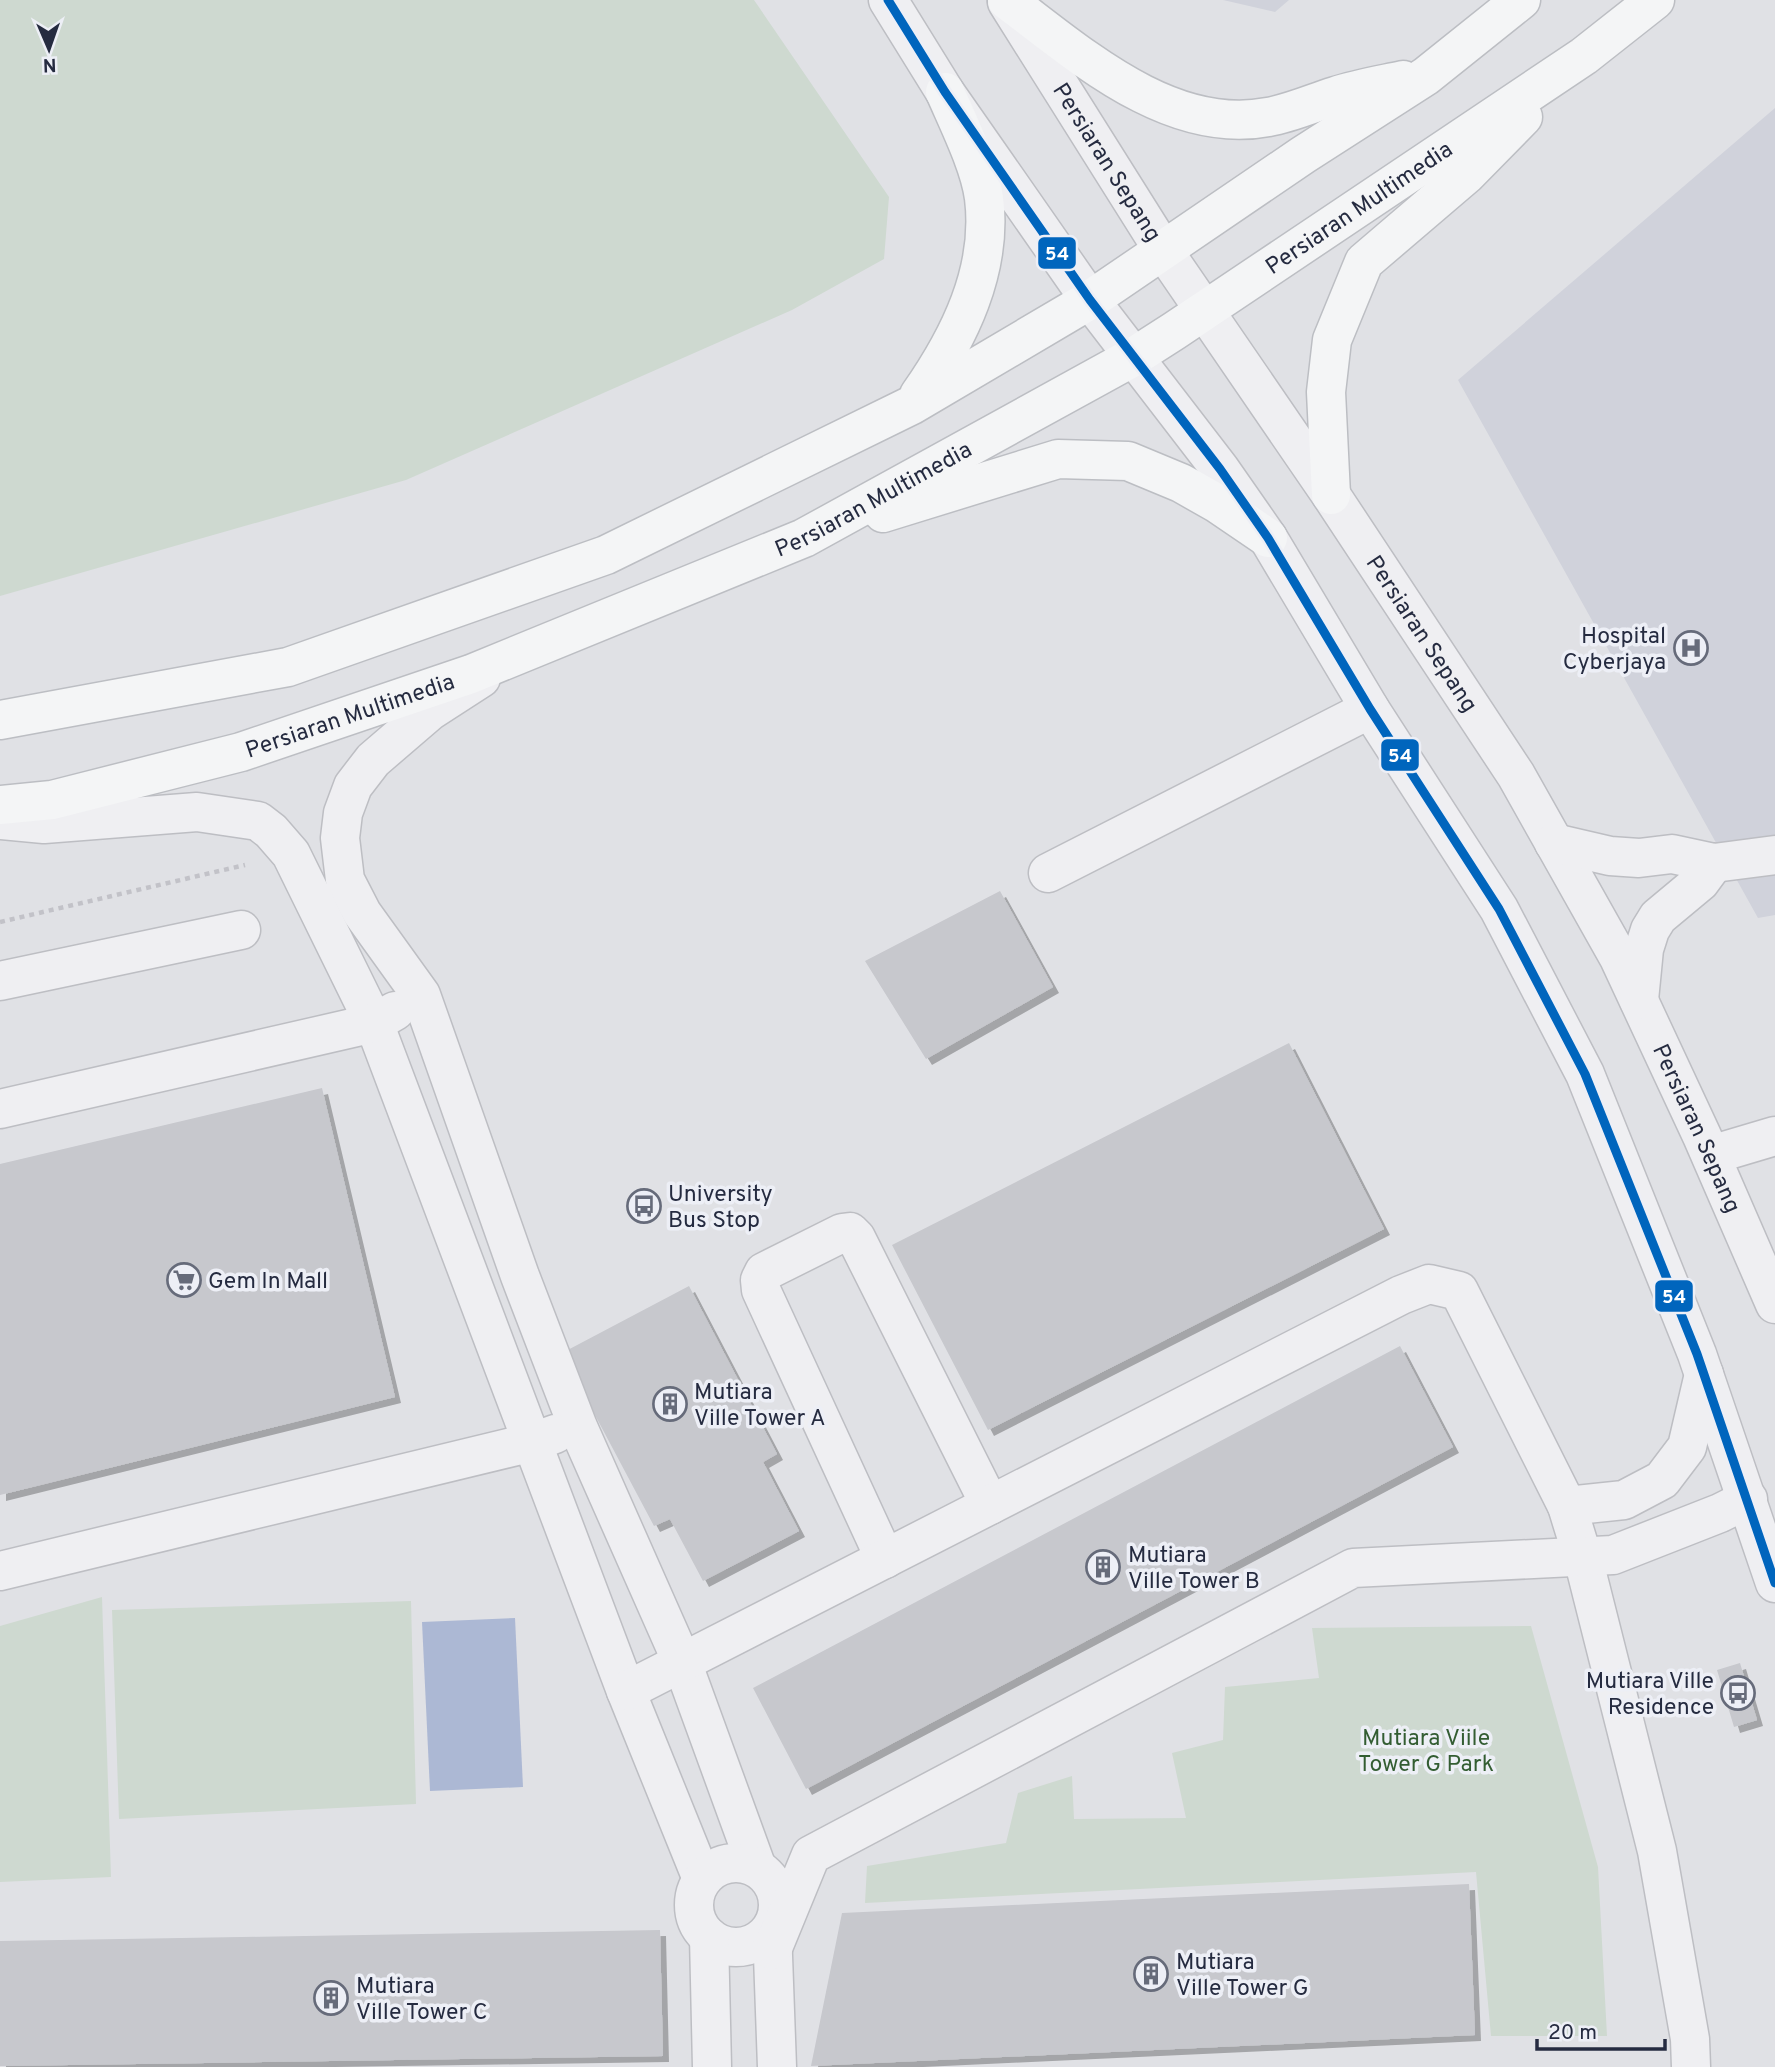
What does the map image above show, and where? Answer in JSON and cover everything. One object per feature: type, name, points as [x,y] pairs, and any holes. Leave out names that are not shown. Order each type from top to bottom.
[{"type":"main road","points":[[1006,0],[1129,88],[1205,117],[1268,117],[1367,87],[1426,76]]},
{"type":"main road","points":[[0,720],[288,667],[606,555],[912,405],[1090,300],[1303,155],[1426,76],[1521,0]]},
{"type":"main road","name":"Persiaran Multimedia","points":[[0,805],[52,800],[241,752],[471,674],[804,538],[1135,356],[1205,312],[1584,56],[1655,0]]},
{"type":"main road","points":[[1331,495],[1326,392],[1332,340],[1364,262],[1467,174],[1584,56]]},
{"type":"main road","points":[[912,405],[945,358],[969,307],[984,252],[984,198],[967,143],[945,92]]},
{"type":"main road","points":[[804,538],[1058,459],[1128,461],[1181,483],[1268,538]]},
{"type":"street","points":[[888,0],[945,92],[1090,300],[1220,469],[1268,538],[1370,709],[1499,909],[1585,1074],[1704,1374],[1775,1583]]},
{"type":"street","name":"Persiaran Sepang","points":[[1006,0],[1163,250],[1331,495],[1516,775],[1619,958],[1711,1155],[1775,1304]]},
{"type":"street","points":[[567,634],[494,671],[430,711],[373,760],[353,786],[343,813],[340,838],[345,880],[362,913],[421,995],[520,1276],[578,1427],[682,1662],[757,1868]]},
{"type":"street","points":[[1048,873],[1370,709]]},
{"type":"street","points":[[0,820],[44,824],[197,812],[258,821],[271,831],[291,854],[374,1023],[626,1691],[702,1879]]},
{"type":"street","points":[[1554,844],[1610,856],[1639,858],[1672,854],[1714,863],[1775,855]]},
{"type":"street","points":[[1639,1000],[1644,949],[1650,930],[1658,916],[1700,882],[1714,863]]},
{"type":"street","points":[[0,981],[241,930]]},
{"type":"street","points":[[0,1110],[374,1023],[421,995]]},
{"type":"street","points":[[1711,1155],[1775,1136]]},
{"type":"street","points":[[885,1559],[761,1290],[760,1280],[764,1272],[842,1233],[850,1232],[856,1238],[990,1505]]},
{"type":"street","points":[[626,1691],[1401,1295],[1429,1284],[1459,1291],[1567,1506],[1583,1559],[1657,1851],[1690,2039],[1691,2067]]},
{"type":"street","points":[[1567,1506],[1624,1500],[1662,1480],[1687,1447],[1704,1374]]},
{"type":"street","points":[[0,1571],[533,1442],[578,1427]]},
{"type":"street","points":[[776,2067],[772,1939],[779,1907],[778,1895],[767,1875],[747,1863],[724,1864],[712,1870],[702,1879],[694,1903],[695,1916],[700,1927],[719,1944],[730,1947],[742,1947],[772,1939],[811,1855],[1353,1568],[1583,1559],[1613,1555],[1720,1513],[1748,1499]]},
{"type":"street","points":[[709,1937],[712,2067]]},
{"type":"path","points":[[0,922],[291,854]]},
{"type":"shaded area","points":[[1223,0],[1289,0],[1275,12]]},
{"type":"shaded area","name":"Hospital Cyberjaya","points":[[1775,108],[1775,915],[1758,918],[1458,380]]},
{"type":"green space","points":[[0,0],[754,0],[889,197],[884,259],[792,310],[406,480],[0,596]]},
{"type":"green space","points":[[102,1597],[111,1877],[0,1882],[0,1626]]},
{"type":"green space","points":[[411,1601],[416,1804],[119,1819],[112,1610]]},
{"type":"green space","name":"Mutiara Viile Tower G Park","points":[[1531,1626],[1598,1867],[1607,2036],[1491,2036],[1476,1872],[865,1903],[867,1866],[1006,1843],[1018,1793],[1072,1776],[1074,1819],[1186,1818],[1172,1753],[1223,1740],[1225,1687],[1319,1678],[1312,1628]]},
{"type":"water","points":[[515,1618],[523,1787],[430,1791],[422,1622]]},
{"type":"building","points":[[1000,891],[1053,987],[926,1059],[865,961]]},
{"type":"building","points":[[1289,1043],[1384,1229],[988,1430],[892,1245]]},
{"type":"building","name":"Gem In Mall","points":[[322,1088],[395,1397],[0,1495],[0,1164]]},
{"type":"building","name":"Mutiara Ville Tower A","points":[[689,1286],[777,1454],[763,1462],[799,1531],[703,1581],[670,1519],[654,1526],[562,1353]]},
{"type":"building","name":"Mutiara Ville Tower B","points":[[1400,1346],[1453,1447],[806,1789],[753,1688]]},
{"type":"building","points":[[1740,1663],[1757,1720],[1734,1727],[1717,1670]]},
{"type":"building","name":"Mutiara Ville Tower G","points":[[1469,1884],[1475,2035],[811,2066],[842,1913]]},
{"type":"building","name":"Mutiara Ville Tower C","points":[[660,1930],[663,2056],[0,2066],[0,1941]]},
{"type":"transit line","name":"54","points":[[888,0],[945,92],[1090,300],[1220,469],[1268,538],[1370,709],[1499,909],[1585,1074],[1697,1354],[1775,1583]]},
{"type":"place","name":"Hospital Cyberjaya","points":[[1691,648]]},
{"type":"place","name":"University Bus Stop","points":[[644,1206]]},
{"type":"place","name":"Gem In Mall","points":[[184,1280]]},
{"type":"place","name":"Mutiara Ville Tower A","points":[[670,1404]]},
{"type":"place","name":"Mutiara Ville Tower B","points":[[1103,1567]]},
{"type":"place","name":"Mutiara Ville Residence","points":[[1738,1693]]},
{"type":"place","name":"Mutiara Ville Tower G","points":[[1151,1974]]},
{"type":"place","name":"Mutiara Ville Tower C","points":[[331,1998]]}]
